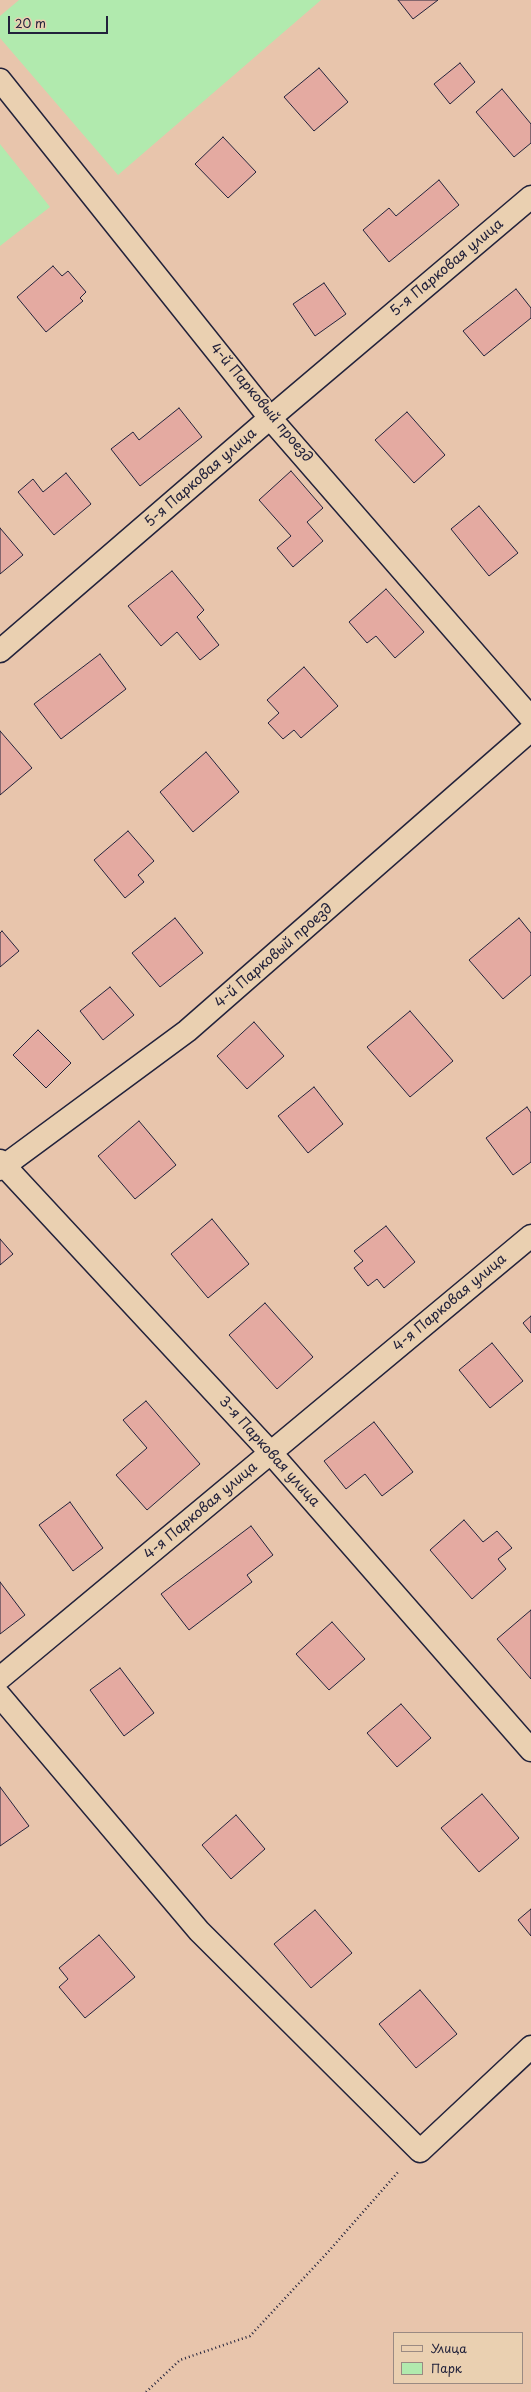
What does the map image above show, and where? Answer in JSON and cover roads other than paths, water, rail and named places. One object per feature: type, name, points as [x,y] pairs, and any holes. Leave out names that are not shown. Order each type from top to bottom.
[{"type":"street","name":"4-й Парковый проезд","points":[[0,80],[270,418],[531,718]]},
{"type":"street","name":"5-я Парковая улица","points":[[0,651],[270,418],[531,197]]},
{"type":"street","name":"4-й Парковый проезд","points":[[1,1166],[187,1030],[531,730]]},
{"type":"street","name":"3-я Парковая улица","points":[[1,1166],[271,1453],[531,1750]]},
{"type":"street","name":"4-я Парковая улица","points":[[0,1678],[531,1236]]},
{"type":"street","points":[[0,1696],[199,1931],[420,2151],[531,2047]]}]
